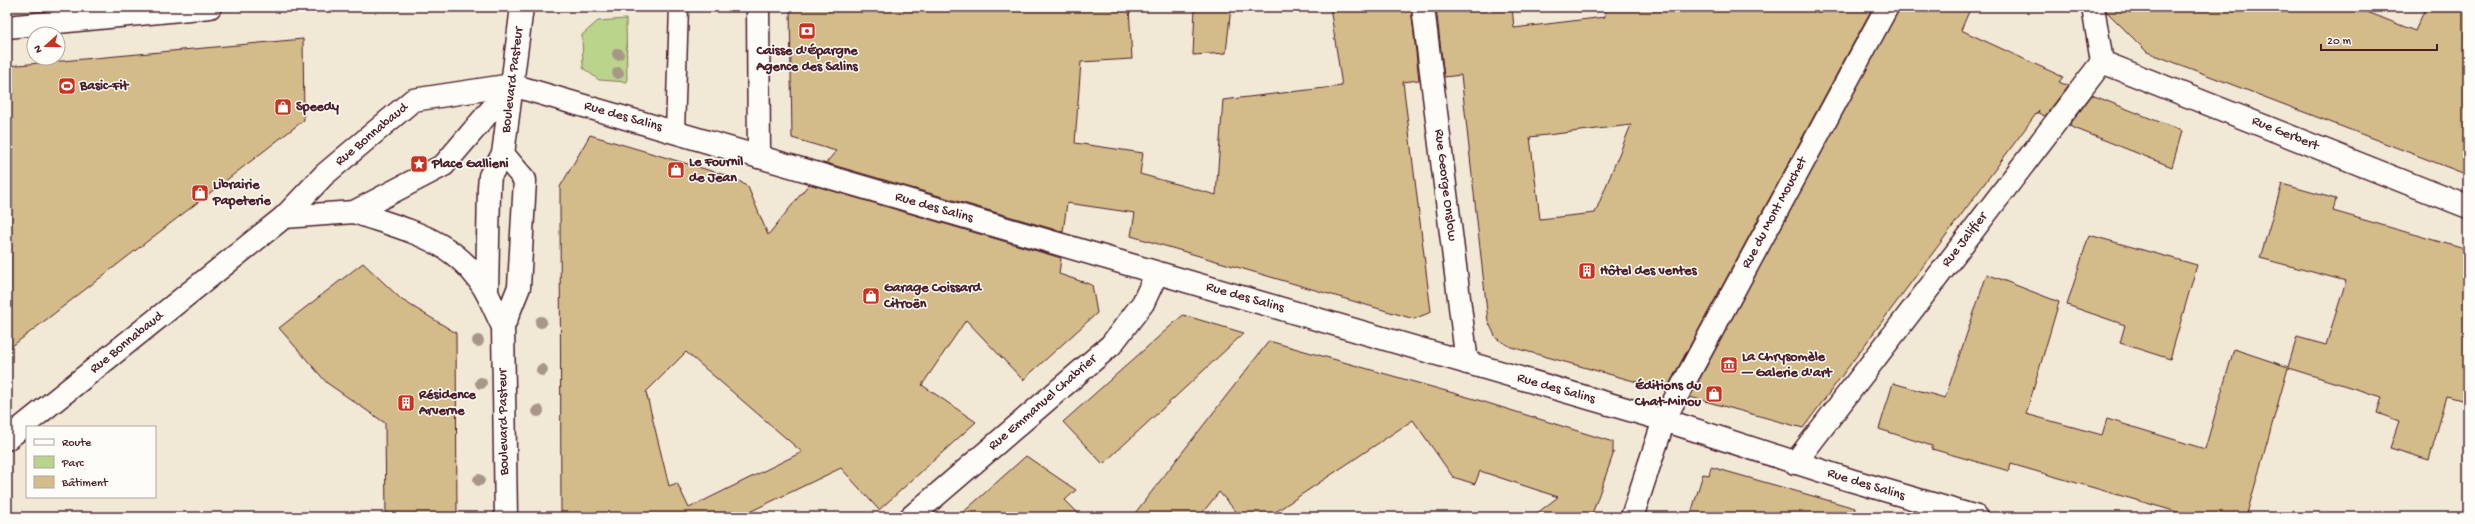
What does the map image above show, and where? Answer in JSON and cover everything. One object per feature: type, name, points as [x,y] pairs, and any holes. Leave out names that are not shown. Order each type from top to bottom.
[{"type":"main road","points":[[7,28],[210,7]]},
{"type":"main road","name":"Boulevard Pasteur","points":[[503,327],[487,293],[490,176],[503,154],[522,7]]},
{"type":"main road","points":[[758,7],[758,157]]},
{"type":"main road","name":"Rue George Onslow","points":[[1423,7],[1467,363]]},
{"type":"main road","name":"Rue du Mont Mouchet","points":[[1632,517],[1664,420],[1887,7]]},
{"type":"main road","points":[[2093,7],[2102,62]]},
{"type":"main road","name":"Rue Gerbert","points":[[2102,62],[2468,207]]},
{"type":"main road","name":"Rue Jalifier","points":[[1795,463],[2102,62]]},
{"type":"main road","points":[[284,217],[354,212],[444,165],[512,85]]},
{"type":"main road","name":"Rue des Salins","points":[[512,85],[1664,420],[1795,463],[1977,517]]},
{"type":"main road","name":"Rue Bonnabaud","points":[[7,439],[284,217],[324,175],[413,100],[512,85]]},
{"type":"main road","name":"Boulevard Pasteur","points":[[503,154],[525,180],[518,287],[503,327],[506,517]]},
{"type":"main road","points":[[354,212],[426,238],[456,254],[476,273],[487,293]]},
{"type":"main road","name":"Rue Emmanuel Chabrier","points":[[911,517],[1110,345],[1143,303],[1157,273]]},
{"type":"lane","points":[[675,132],[679,7]]},
{"type":"green space","points":[[626,19],[627,82],[599,80],[583,68],[582,35],[598,21]]},
{"type":"building","points":[[790,7],[1129,7],[1132,59],[1081,62],[1075,143],[1143,153],[1140,174],[1216,195],[1223,100],[1342,86],[1330,7],[1411,7],[1419,80],[1403,82],[1431,312],[1414,319],[1131,236],[1135,213],[1067,203],[1063,232],[826,163],[836,151],[792,138]]},
{"type":"building","points":[[1195,7],[1231,7],[1226,53],[1193,55]]},
{"type":"building","points":[[1436,7],[1512,7],[1514,28],[1605,17],[1604,7],[1873,7],[1666,390],[1511,347],[1496,338],[1488,321],[1461,75],[1444,77]],"holes":[[[1631,125],[1595,213],[1540,219],[1530,137]]]},
{"type":"building","points":[[1899,7],[1971,7],[1961,30],[2063,77],[2059,82],[2068,86],[2045,116],[2038,113],[2039,110],[1803,428],[1690,397]]},
{"type":"building","points":[[2106,7],[2355,7],[2415,31],[2426,7],[2468,7],[2468,175],[2147,52],[2106,11]]},
{"type":"building","points":[[303,39],[304,120],[7,350],[7,66],[26,64],[26,66],[66,66],[66,61]]},
{"type":"building","points":[[2092,95],[2182,131],[2172,167],[2069,126]]},
{"type":"building","points":[[590,135],[735,178],[748,187],[768,235],[809,184],[1061,258],[1059,274],[1092,285],[1097,313],[1023,380],[966,320],[922,385],[976,422],[879,510],[841,468],[739,517],[561,517],[560,187]],"holes":[[[686,352],[802,452],[689,508],[677,483],[669,486],[646,392]]]},
{"type":"building","points":[[2282,184],[2336,199],[2333,211],[2468,250],[2468,402],[2447,396],[2429,460],[2390,448],[2399,421],[2377,413],[2382,397],[2288,368],[2246,517],[2195,517],[2011,464],[2009,471],[1932,449],[1932,446],[1879,429],[1893,383],[1945,398],[1987,274],[2059,302],[2026,414],[2102,435],[2107,419],[2205,449],[2234,349],[2288,367],[2297,337],[2326,345],[2346,281],[2260,258]]},
{"type":"building","points":[[2089,235],[2197,265],[2170,359],[2120,343],[2125,325],[2067,305]]},
{"type":"building","name":"Résidence Arverne","points":[[363,263],[402,300],[456,333],[457,517],[386,517],[385,423],[327,383],[279,328]]},
{"type":"building","points":[[1183,315],[1244,333],[1103,464],[1063,422]]},
{"type":"building","points":[[1269,341],[1478,400],[1613,442],[1613,454],[1614,452],[1591,517],[1532,517],[1558,497],[1480,471],[1475,484],[1453,477],[1413,420],[1268,517],[1241,517],[1219,492],[1199,517],[1132,517]]},
{"type":"building","points":[[1026,456],[1076,490],[1065,500],[1082,517],[958,517]]},
{"type":"building","points":[[1711,467],[1855,508],[1854,517],[1690,517],[1703,474],[1709,475]]},
{"type":"place","name":"Caisse d'Épargne Agence des Salins","points":[[807,31]]},
{"type":"place","name":"Basic-Fit","points":[[67,86]]},
{"type":"place","name":"Speedy","points":[[283,107]]},
{"type":"place","name":"Place Gallieni","points":[[419,164]]},
{"type":"place","name":"Le Fournil de Jean","points":[[676,170]]},
{"type":"place","name":"Librairie Papeterie","points":[[200,193]]},
{"type":"place","name":"Hôtel des ventes","points":[[1587,271]]},
{"type":"place","name":"Garage Coissard Citroën","points":[[871,296]]},
{"type":"place","name":"La Chrysomèle — Galerie d'art","points":[[1729,365]]},
{"type":"place","name":"Éditions du Chat-Minou","points":[[1714,394]]},
{"type":"place","name":"Résidence Arverne","points":[[406,403]]}]
